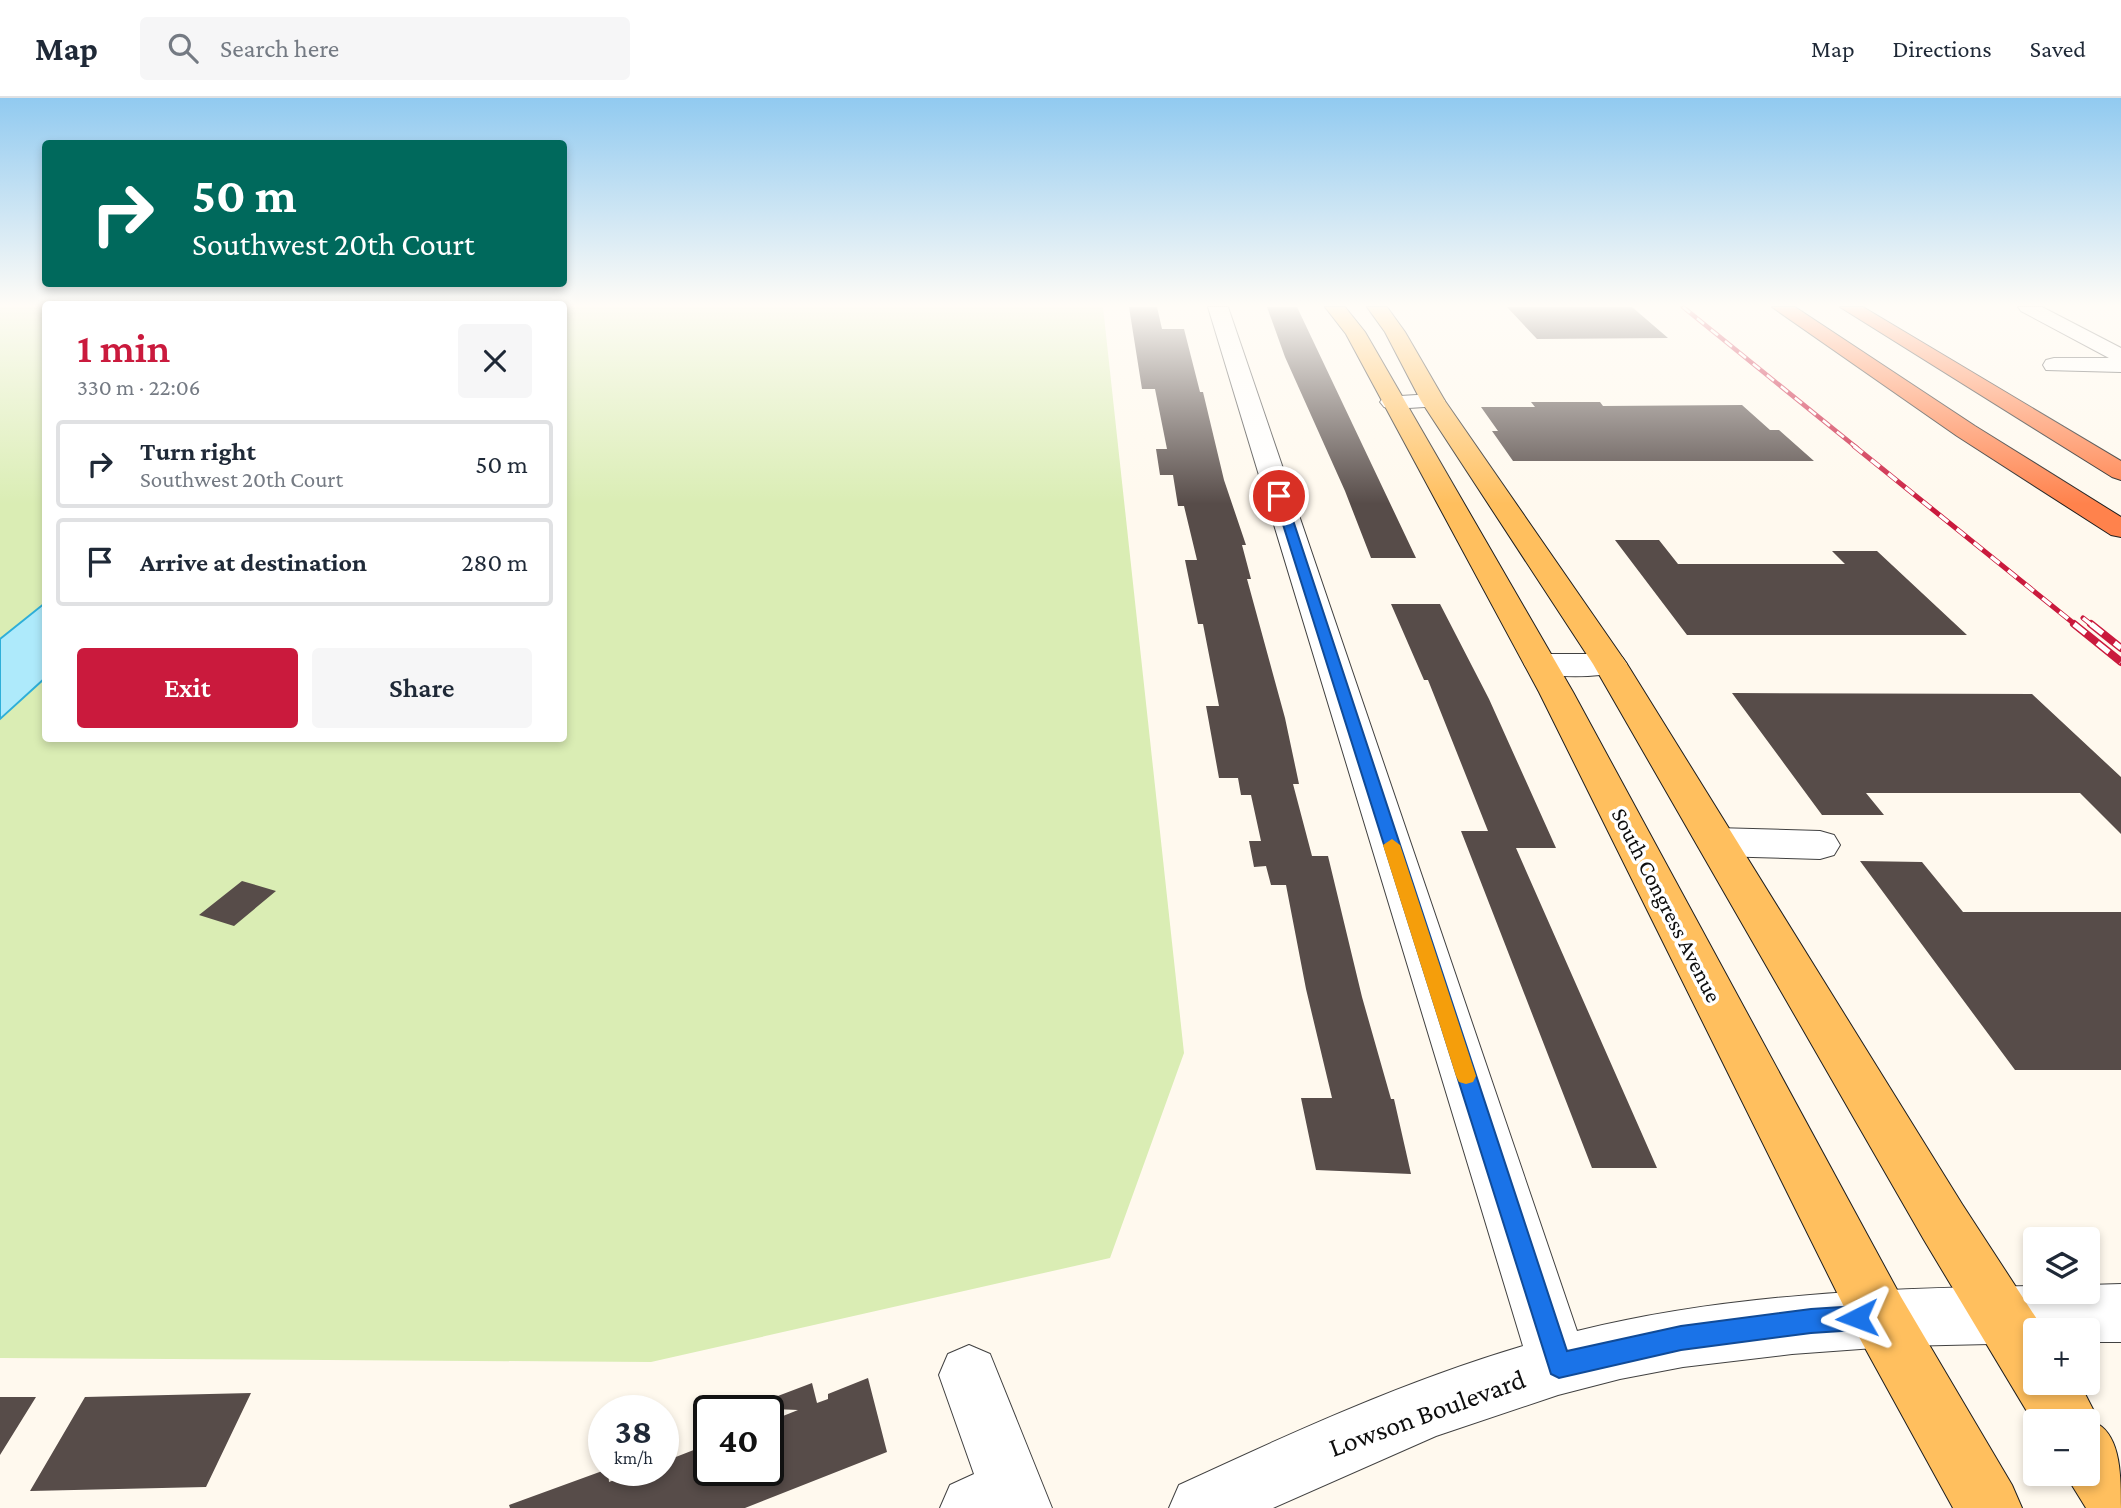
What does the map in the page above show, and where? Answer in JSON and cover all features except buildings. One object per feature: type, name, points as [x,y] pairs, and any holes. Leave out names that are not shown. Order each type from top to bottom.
[{"type":"highway","points":[[1879,373],[2121,529]]},
{"type":"highway","points":[[1958,373],[2121,472]]},
{"type":"main road","name":"South Congress Avenue","points":[[1376,373],[1541,664],[1880,1317],[1989,1508]]},
{"type":"main road","points":[[1417,373],[1433,401],[1610,664],[2023,1351]]},
{"type":"main road","points":[[2100,1471],[2121,1504]]},
{"type":"street","points":[[1239,373],[1559,1365]]},
{"type":"street","points":[[1392,402],[1433,401]]},
{"type":"street","points":[[1541,664],[1610,664]]},
{"type":"street","points":[[1716,842],[1820,845]]},
{"type":"street","name":"Lowson Boulevard","points":[[1202,1508],[1303,1460],[1428,1407],[1559,1365],[1681,1338],[1811,1321],[2121,1312]]},
{"type":"street","points":[[969,1375],[1002,1502]]},
{"type":"green space","points":[[0,373],[42,373],[42,742],[567,742],[567,373],[1110,373],[1184,1053],[1110,1258],[651,1362],[0,1358]]},
{"type":"water","points":[[42,605],[42,681],[0,719],[0,639]]},
{"type":"railway","points":[[1764,373],[1857,448]]},
{"type":"railway","points":[[1854,446],[2077,626]]},
{"type":"railway","points":[[2083,618],[2093,626]]},
{"type":"railway","points":[[2074,624],[2121,662]]},
{"type":"railway","points":[[2091,624],[2121,648]]},
{"type":"slow traffic","points":[[1392,845],[1466,1076]]},
{"type":"route","points":[[1279,496],[1559,1365],[1681,1338],[1811,1321],[1857,1318]]}]
